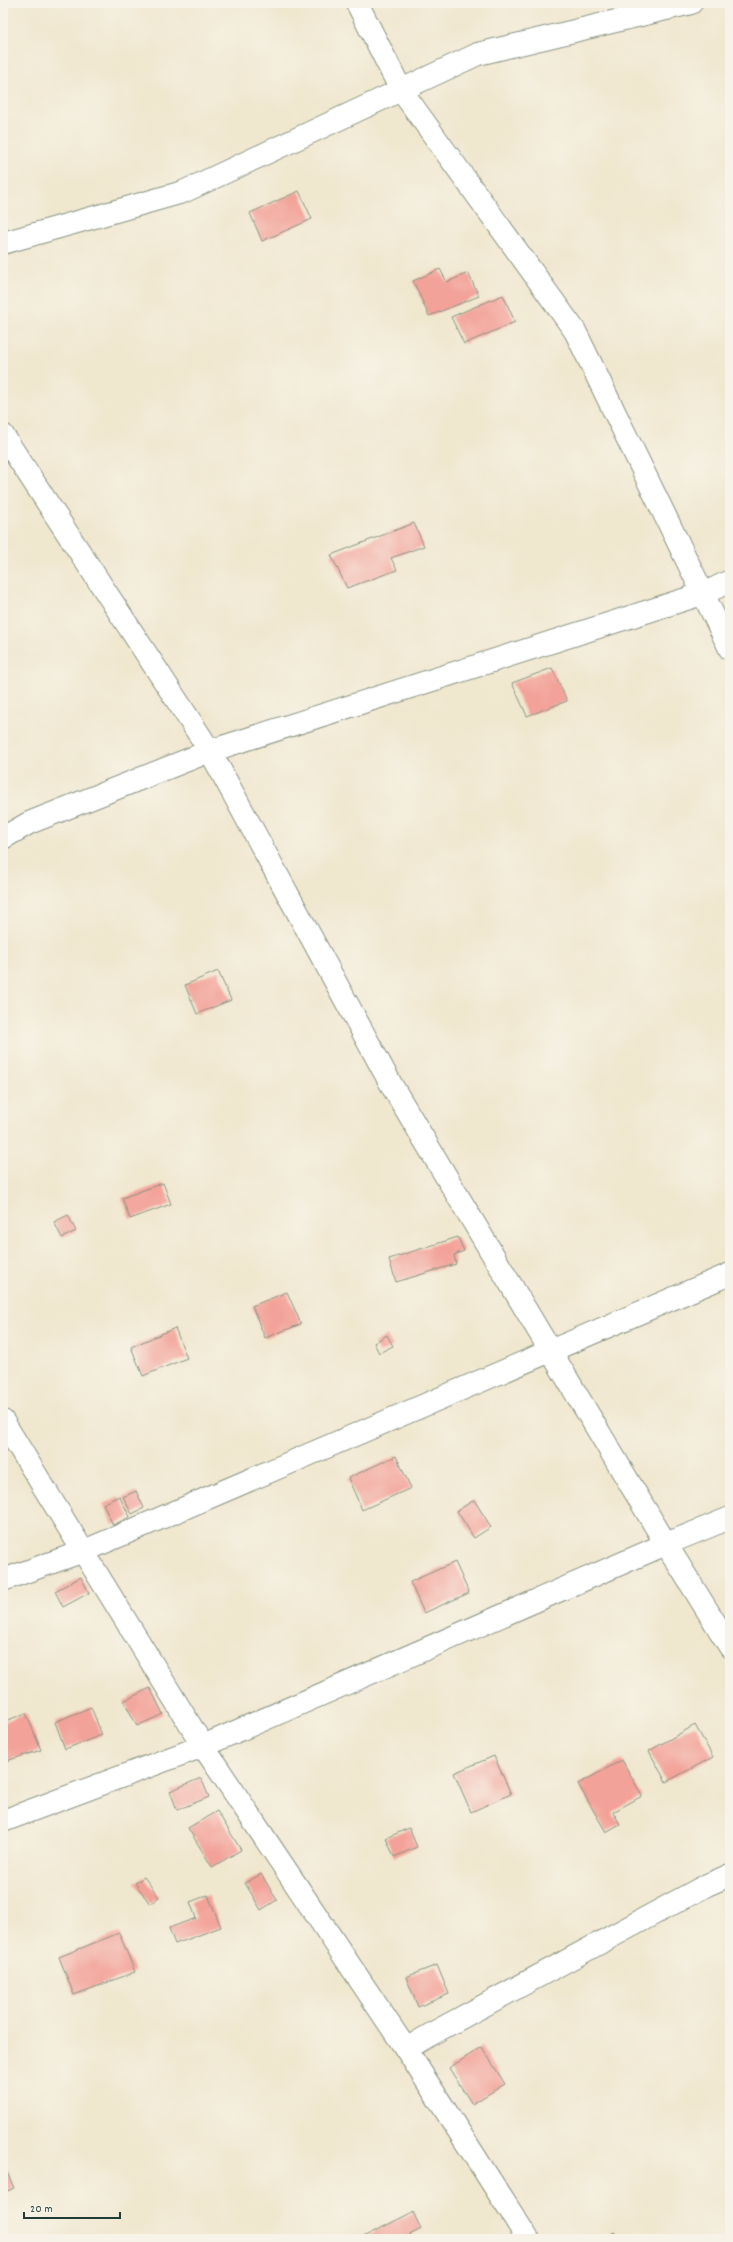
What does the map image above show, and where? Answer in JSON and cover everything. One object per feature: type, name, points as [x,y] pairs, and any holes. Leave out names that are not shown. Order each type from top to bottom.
[{"type":"street","points":[[357,3],[401,90],[575,331],[730,649]]},
{"type":"street","points":[[3,243],[183,192],[478,54],[690,3]]},
{"type":"street","points":[[3,435],[210,751],[392,1086],[666,1544],[730,1647]]},
{"type":"street","points":[[3,838],[29,823],[210,751],[704,594],[730,581]]},
{"type":"street","points":[[3,1580],[84,1551],[730,1274]]},
{"type":"street","points":[[3,1421],[203,1746],[406,2049],[528,2239]]},
{"type":"street","points":[[3,1821],[203,1746],[666,1544],[730,1518]]},
{"type":"street","points":[[406,2049],[707,1885],[730,1875]]},
{"type":"building","points":[[299,191],[312,219],[262,241],[250,213]]},
{"type":"building","points":[[440,269],[447,282],[468,273],[479,296],[429,316],[413,281]]},
{"type":"building","points":[[503,295],[515,322],[464,344],[451,317]]},
{"type":"building","points":[[414,523],[424,546],[391,558],[397,570],[347,588],[331,555]]},
{"type":"building","points":[[552,668],[567,701],[527,716],[512,683]]},
{"type":"building","points":[[218,971],[231,1000],[197,1014],[185,985]]},
{"type":"building","points":[[163,1183],[171,1204],[130,1219],[122,1198]]},
{"type":"building","points":[[68,1215],[76,1231],[62,1238],[54,1222]]},
{"type":"building","points":[[458,1237],[464,1251],[454,1255],[456,1264],[396,1282],[389,1259]]},
{"type":"building","points":[[287,1292],[301,1324],[265,1338],[252,1306]]},
{"type":"building","points":[[175,1328],[187,1358],[143,1376],[131,1347]]},
{"type":"building","points":[[387,1335],[393,1346],[379,1353],[374,1343]]},
{"type":"building","points":[[396,1456],[411,1488],[362,1510],[348,1478]]},
{"type":"building","points":[[136,1491],[144,1508],[132,1514],[123,1497]]},
{"type":"building","points":[[119,1496],[130,1517],[113,1525],[103,1504]]},
{"type":"building","points":[[474,1500],[491,1527],[474,1538],[457,1511]]},
{"type":"building","points":[[455,1562],[469,1593],[424,1613],[410,1582]]},
{"type":"building","points":[[81,1577],[89,1593],[63,1607],[55,1591]]},
{"type":"building","points":[[150,1688],[163,1714],[137,1726],[124,1701]]},
{"type":"building","points":[[91,1707],[102,1735],[65,1749],[55,1722]]},
{"type":"building","points":[[26,1713],[41,1750],[3,1762],[3,1722]]},
{"type":"building","points":[[695,1725],[713,1757],[666,1782],[649,1751]]},
{"type":"building","points":[[494,1756],[511,1794],[471,1812],[454,1773]]},
{"type":"building","points":[[622,1760],[642,1796],[613,1812],[620,1824],[606,1832],[578,1784]]},
{"type":"building","points":[[201,1778],[209,1797],[177,1810],[170,1791]]},
{"type":"building","points":[[217,1811],[241,1850],[212,1867],[188,1828]]},
{"type":"building","points":[[409,1828],[417,1847],[394,1857],[386,1838]]},
{"type":"building","points":[[261,1874],[277,1900],[261,1910],[245,1883]]},
{"type":"building","points":[[144,1877],[159,1897],[150,1904],[135,1883]]},
{"type":"building","points":[[208,1895],[221,1927],[175,1944],[169,1928],[196,1918],[190,1902]]},
{"type":"building","points":[[119,1933],[135,1972],[74,1995],[59,1957]]},
{"type":"building","points":[[437,1965],[449,1994],[418,2007],[406,1977]]},
{"type":"building","points":[[482,2047],[505,2084],[472,2104],[449,2068]]},
{"type":"building","points":[[3,2163],[14,2188],[3,2193]]},
{"type":"building","points":[[413,2212],[421,2229],[402,2239],[359,2239]]},
{"type":"building","points":[[614,2232],[619,2239],[604,2239]]}]
